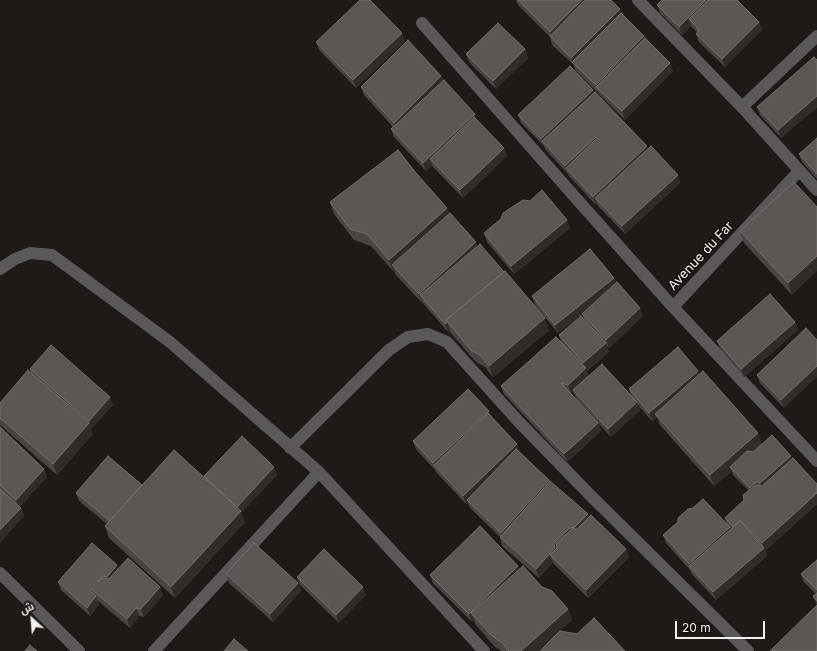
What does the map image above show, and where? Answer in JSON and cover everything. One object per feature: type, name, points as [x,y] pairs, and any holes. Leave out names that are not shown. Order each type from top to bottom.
[{"type":"street","points":[[638,0],[742,107],[817,190]]},
{"type":"street","points":[[422,23],[673,307],[817,461]]},
{"type":"street","points":[[742,107],[817,36]]},
{"type":"street","name":"Avenue du Far","points":[[673,307],[800,171]]},
{"type":"street","points":[[0,269],[15,259],[30,253],[52,255],[170,342],[319,472],[484,651]]},
{"type":"street","points":[[290,448],[389,350],[408,337],[428,334],[447,342],[519,422],[748,651]]},
{"type":"street","points":[[154,651],[319,472]]},
{"type":"street","points":[[0,573],[79,651]]},
{"type":"building","points":[[360,0],[370,0],[402,33],[353,80],[316,42]]},
{"type":"building","points":[[518,0],[582,0],[550,32]]},
{"type":"building","points":[[585,0],[611,0],[620,9],[571,58],[550,36]]},
{"type":"building","points":[[662,0],[706,0],[679,27],[657,5]]},
{"type":"building","points":[[708,0],[737,0],[759,22],[722,59],[696,34],[699,30],[689,19]]},
{"type":"building","points":[[621,13],[644,36],[596,85],[572,62]]},
{"type":"building","points":[[498,23],[525,49],[493,81],[466,54]]},
{"type":"building","points":[[645,38],[670,63],[622,111],[596,87]]},
{"type":"building","points":[[408,40],[441,76],[394,123],[361,87]]},
{"type":"building","points":[[814,57],[817,60],[817,96],[778,130],[757,107]]},
{"type":"building","points":[[570,66],[593,90],[541,139],[518,115]]},
{"type":"building","points":[[444,80],[475,114],[423,163],[391,129]]},
{"type":"building","points":[[595,92],[647,146],[593,197],[566,168],[597,138],[596,137],[565,166],[542,141]]},
{"type":"building","points":[[474,117],[504,148],[460,190],[430,159]]},
{"type":"building","points":[[817,138],[817,174],[799,154]]},
{"type":"building","points":[[651,146],[678,175],[622,226],[595,198]]},
{"type":"building","points":[[398,150],[447,208],[389,260],[367,234],[350,229],[330,202]]},
{"type":"building","points":[[794,182],[817,207],[817,256],[788,283],[740,231]]},
{"type":"building","points":[[542,190],[567,220],[511,266],[484,233],[501,219],[503,213],[523,200],[530,201]]},
{"type":"building","points":[[450,213],[476,242],[419,294],[392,265]]},
{"type":"building","points":[[480,244],[504,272],[446,320],[447,322],[445,324],[420,295]]},
{"type":"building","points":[[590,249],[614,278],[555,325],[532,296]]},
{"type":"building","points":[[505,271],[545,318],[489,366],[481,356],[471,350],[446,320]]},
{"type":"building","points":[[617,282],[640,308],[606,340],[582,314]]},
{"type":"building","points":[[770,294],[795,322],[741,369],[717,341]]},
{"type":"building","points":[[581,316],[606,343],[583,363],[559,335]]},
{"type":"building","points":[[806,328],[817,340],[817,366],[781,400],[757,375]]},
{"type":"building","points":[[556,337],[586,368],[568,385],[561,383],[598,423],[564,454],[501,386]]},
{"type":"building","points":[[51,345],[110,397],[89,421],[30,369]]},
{"type":"building","points":[[678,347],[698,371],[649,413],[629,389]]},
{"type":"building","points":[[602,364],[637,402],[608,429],[573,390]]},
{"type":"building","points":[[28,370],[89,423],[53,464],[0,418],[0,403]]},
{"type":"building","points":[[703,371],[758,433],[710,475],[655,414]]},
{"type":"building","points":[[468,389],[489,411],[433,463],[413,441]]},
{"type":"building","points":[[488,413],[517,444],[463,496],[434,465]]},
{"type":"building","points":[[0,427],[44,469],[16,500],[0,485]]},
{"type":"building","points":[[772,435],[791,456],[760,483],[757,482],[750,488],[730,467],[747,451],[753,452]]},
{"type":"building","points":[[242,436],[274,467],[237,507],[204,476]]},
{"type":"building","points":[[516,449],[549,480],[501,533],[467,500]]},
{"type":"building","points":[[174,450],[241,511],[171,587],[105,526]]},
{"type":"building","points":[[108,456],[142,485],[110,521],[76,493]]},
{"type":"building","points":[[793,458],[817,484],[817,493],[762,543],[740,520],[733,527],[725,518],[744,500],[743,495],[756,485],[762,486]]},
{"type":"building","points":[[550,481],[588,514],[575,527],[570,528],[554,543],[555,548],[536,569],[500,537]]},
{"type":"building","points":[[0,489],[21,508],[0,530]]},
{"type":"building","points":[[703,499],[730,527],[689,564],[663,535],[678,522],[678,518],[688,509],[693,508]]},
{"type":"building","points":[[591,515],[626,549],[586,590],[550,555],[557,548],[556,543],[572,529],[577,529]]},
{"type":"building","points":[[740,521],[764,548],[713,592],[689,566]]},
{"type":"building","points":[[480,526],[518,566],[469,614],[430,575]]},
{"type":"building","points":[[92,543],[117,565],[107,577],[102,576],[98,582],[102,578],[109,579],[128,558],[160,587],[141,609],[136,608],[127,619],[91,589],[90,591],[96,596],[87,608],[58,582]]},
{"type":"building","points":[[254,543],[298,583],[270,614],[226,574]]},
{"type":"building","points":[[324,549],[363,587],[336,615],[297,577]]},
{"type":"building","points":[[817,560],[817,590],[801,574]]},
{"type":"building","points":[[523,566],[542,587],[552,591],[568,609],[521,651],[509,651],[501,642],[491,635],[471,613]]},
{"type":"building","points":[[817,593],[817,601],[813,596]]},
{"type":"building","points":[[817,605],[817,651],[770,651]]},
{"type":"building","points":[[594,618],[625,651],[540,651],[560,631],[577,634]]},
{"type":"building","points":[[234,639],[248,651],[224,651]]},
{"type":"building","points":[[30,645],[37,651],[25,651]]}]
